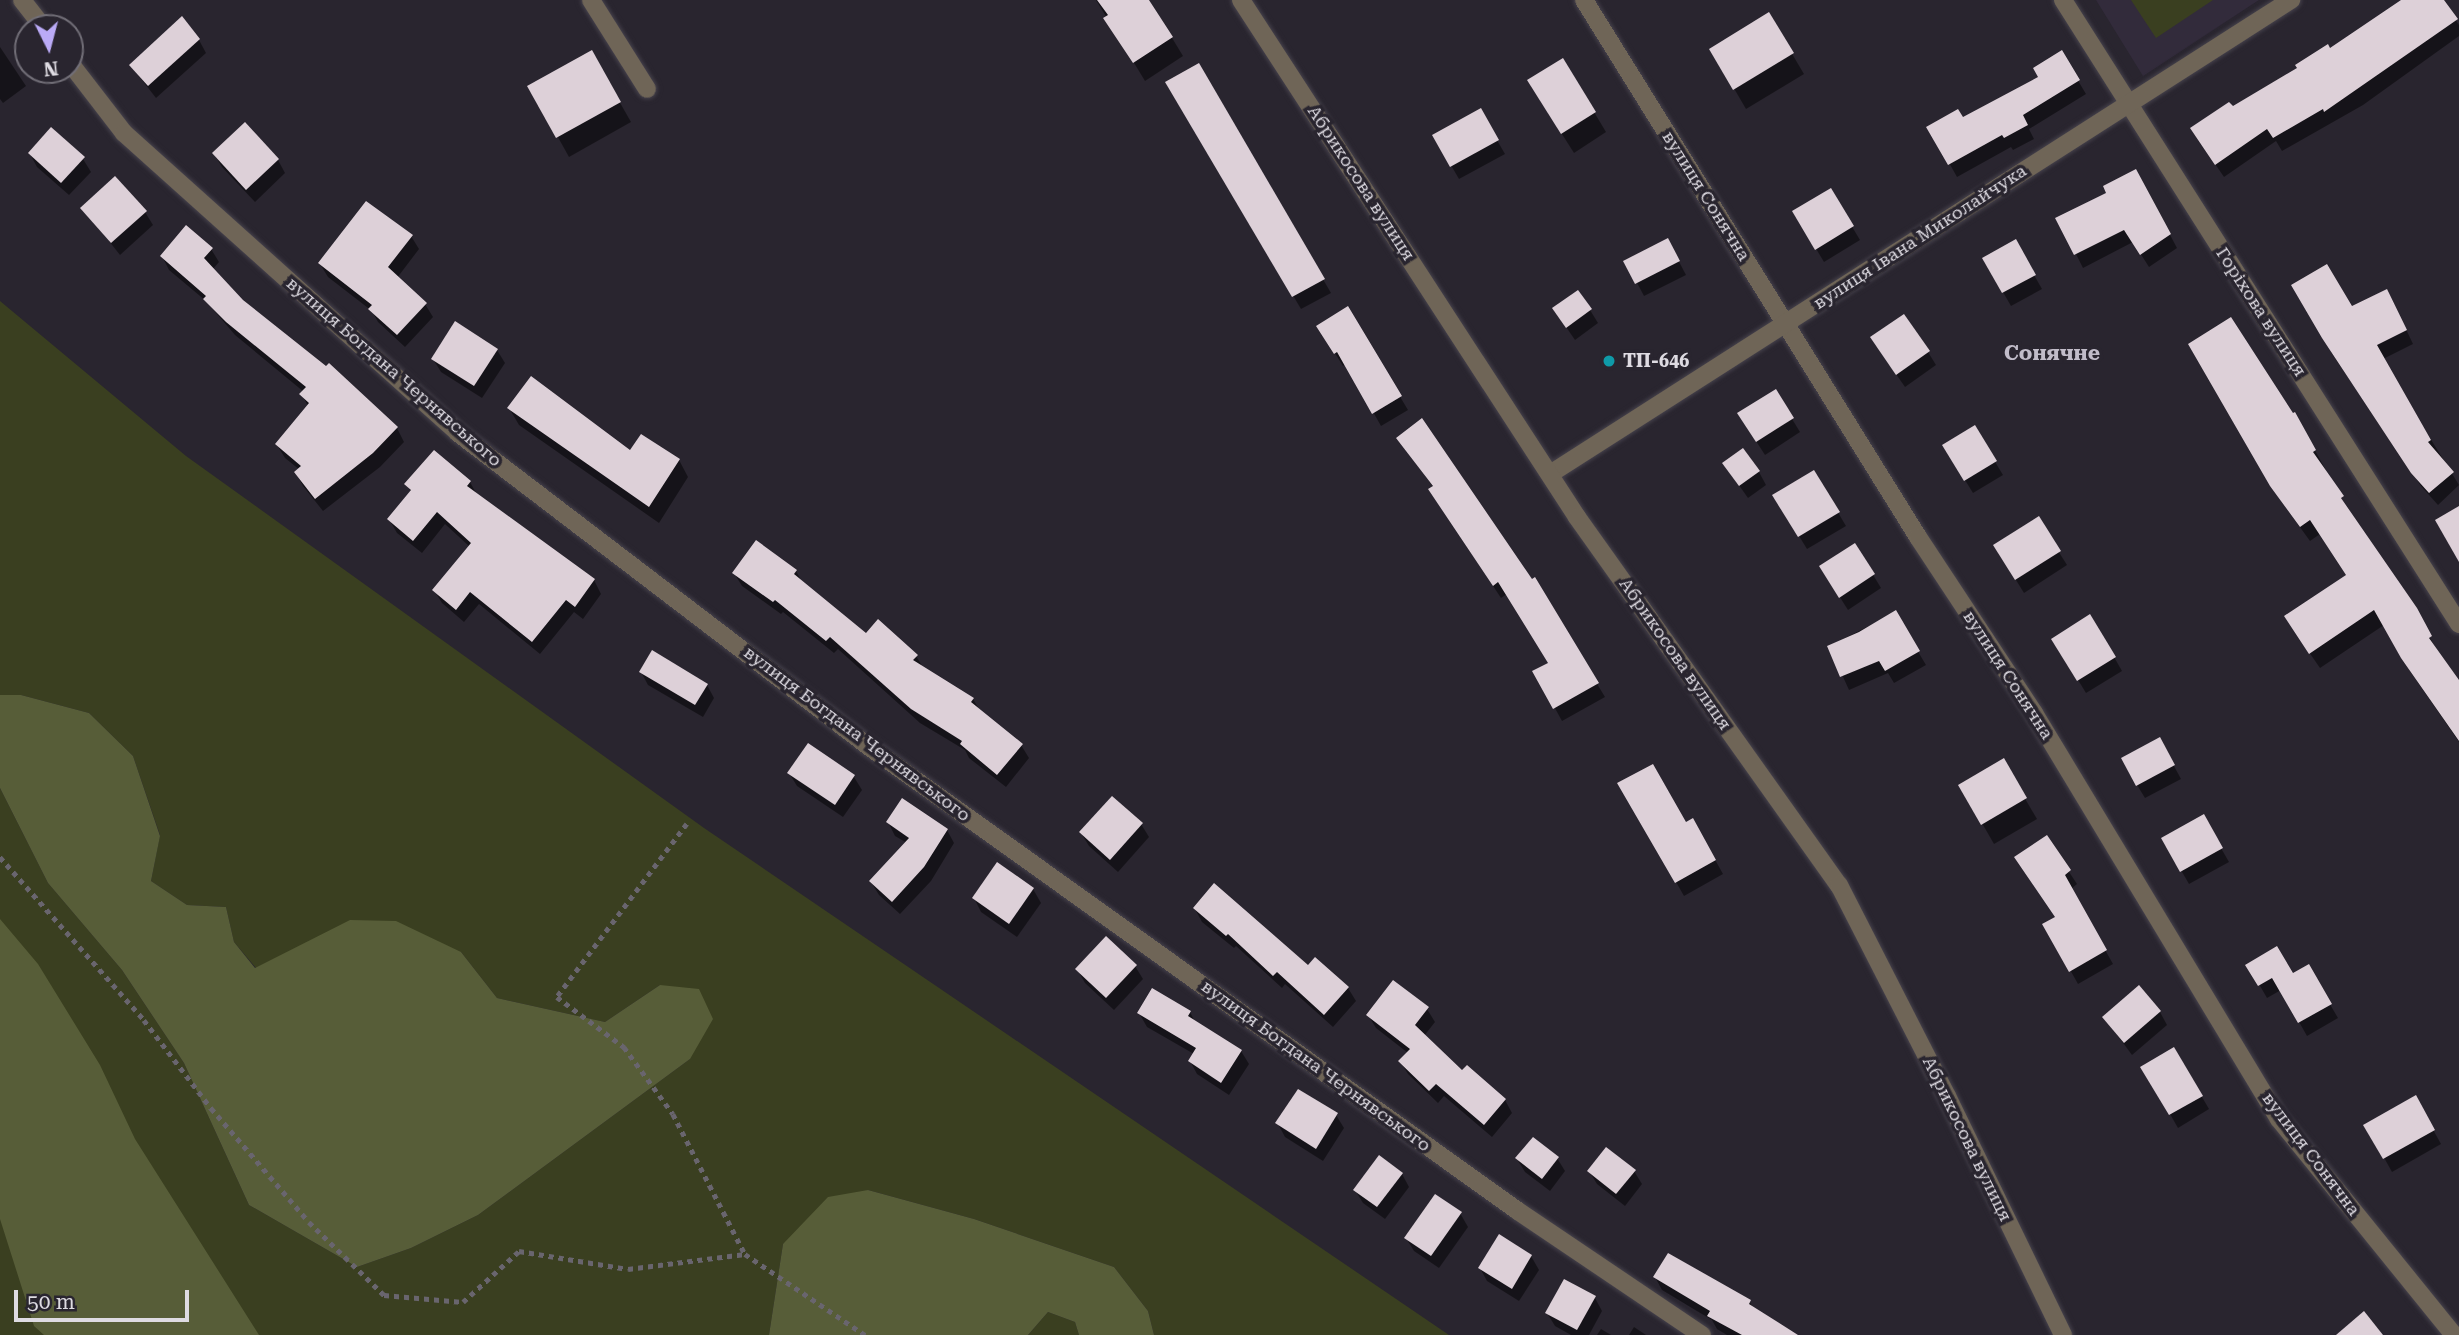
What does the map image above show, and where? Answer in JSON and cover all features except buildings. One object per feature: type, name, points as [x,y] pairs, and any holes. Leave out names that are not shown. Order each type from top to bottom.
[{"type":"street","points":[[22,0],[33,14]]},
{"type":"street","points":[[591,0],[647,89]]},
{"type":"street","name":"Абрикосова вулиця","points":[[1241,0],[1577,517],[1839,884],[1947,1096],[2063,1335]]},
{"type":"street","name":"вулиця Сонячна","points":[[1584,0],[1918,537],[2034,713],[2279,1119],[2454,1335]]},
{"type":"street","name":"Горіхова вулиця","points":[[2063,0],[2459,624]]},
{"type":"street","name":"вулиця Івана Миколайчука","points":[[1550,474],[2291,0]]},
{"type":"street","name":"вулиця Богдана Чернявського","points":[[84,81],[124,133],[458,433],[868,746],[1507,1203],[1702,1335]]},
{"type":"path","points":[[687,824],[557,997],[624,1047],[673,1114],[745,1254],[865,1335]]},
{"type":"path","points":[[0,857],[144,1020],[211,1108],[309,1222],[384,1295],[463,1302],[519,1251],[628,1269],[745,1254]]},
{"type":"shaded area","points":[[2096,0],[2259,0],[2143,76]]},
{"type":"green space","points":[[2131,0],[2213,0],[2156,38]]},
{"type":"green space","points":[[0,301],[186,456],[704,828],[1449,1335],[1154,1335],[1148,1311],[1114,1267],[974,1219],[868,1190],[783,1244],[769,1335],[0,1335],[0,788],[48,883],[122,970],[184,1063],[249,1205],[357,1267],[411,1248],[478,1215],[690,1059],[660,985],[605,1022],[497,998],[461,952],[283,955],[256,968],[234,942],[226,907],[187,905],[151,881],[160,835],[133,756],[89,713],[21,695],[0,695]]},
{"type":"green space","points":[[0,695],[21,695],[89,713],[133,756],[160,836],[151,881],[187,905],[226,907],[234,942],[255,968],[350,920],[396,921],[461,952],[497,998],[605,1022],[660,985],[699,989],[713,1019],[690,1059],[478,1215],[411,1248],[357,1267],[249,1205],[184,1063],[122,970],[48,883],[0,788]]},
{"type":"green space","points":[[0,919],[38,964],[100,1065],[135,1139],[259,1335],[44,1335],[34,1326],[0,1219]]},
{"type":"green space","points":[[868,1190],[974,1219],[1114,1267],[1148,1311],[1154,1335],[1079,1335],[1075,1322],[1048,1312],[1028,1335],[769,1335],[783,1244],[828,1197]]},
{"type":"green space","points":[[1048,1312],[1075,1322],[1079,1335],[1028,1335]]},
{"type":"place","name":"ТП-646","points":[[1609,361]]},
{"type":"district","name":"Сонячне","points":[[2052,353]]}]
